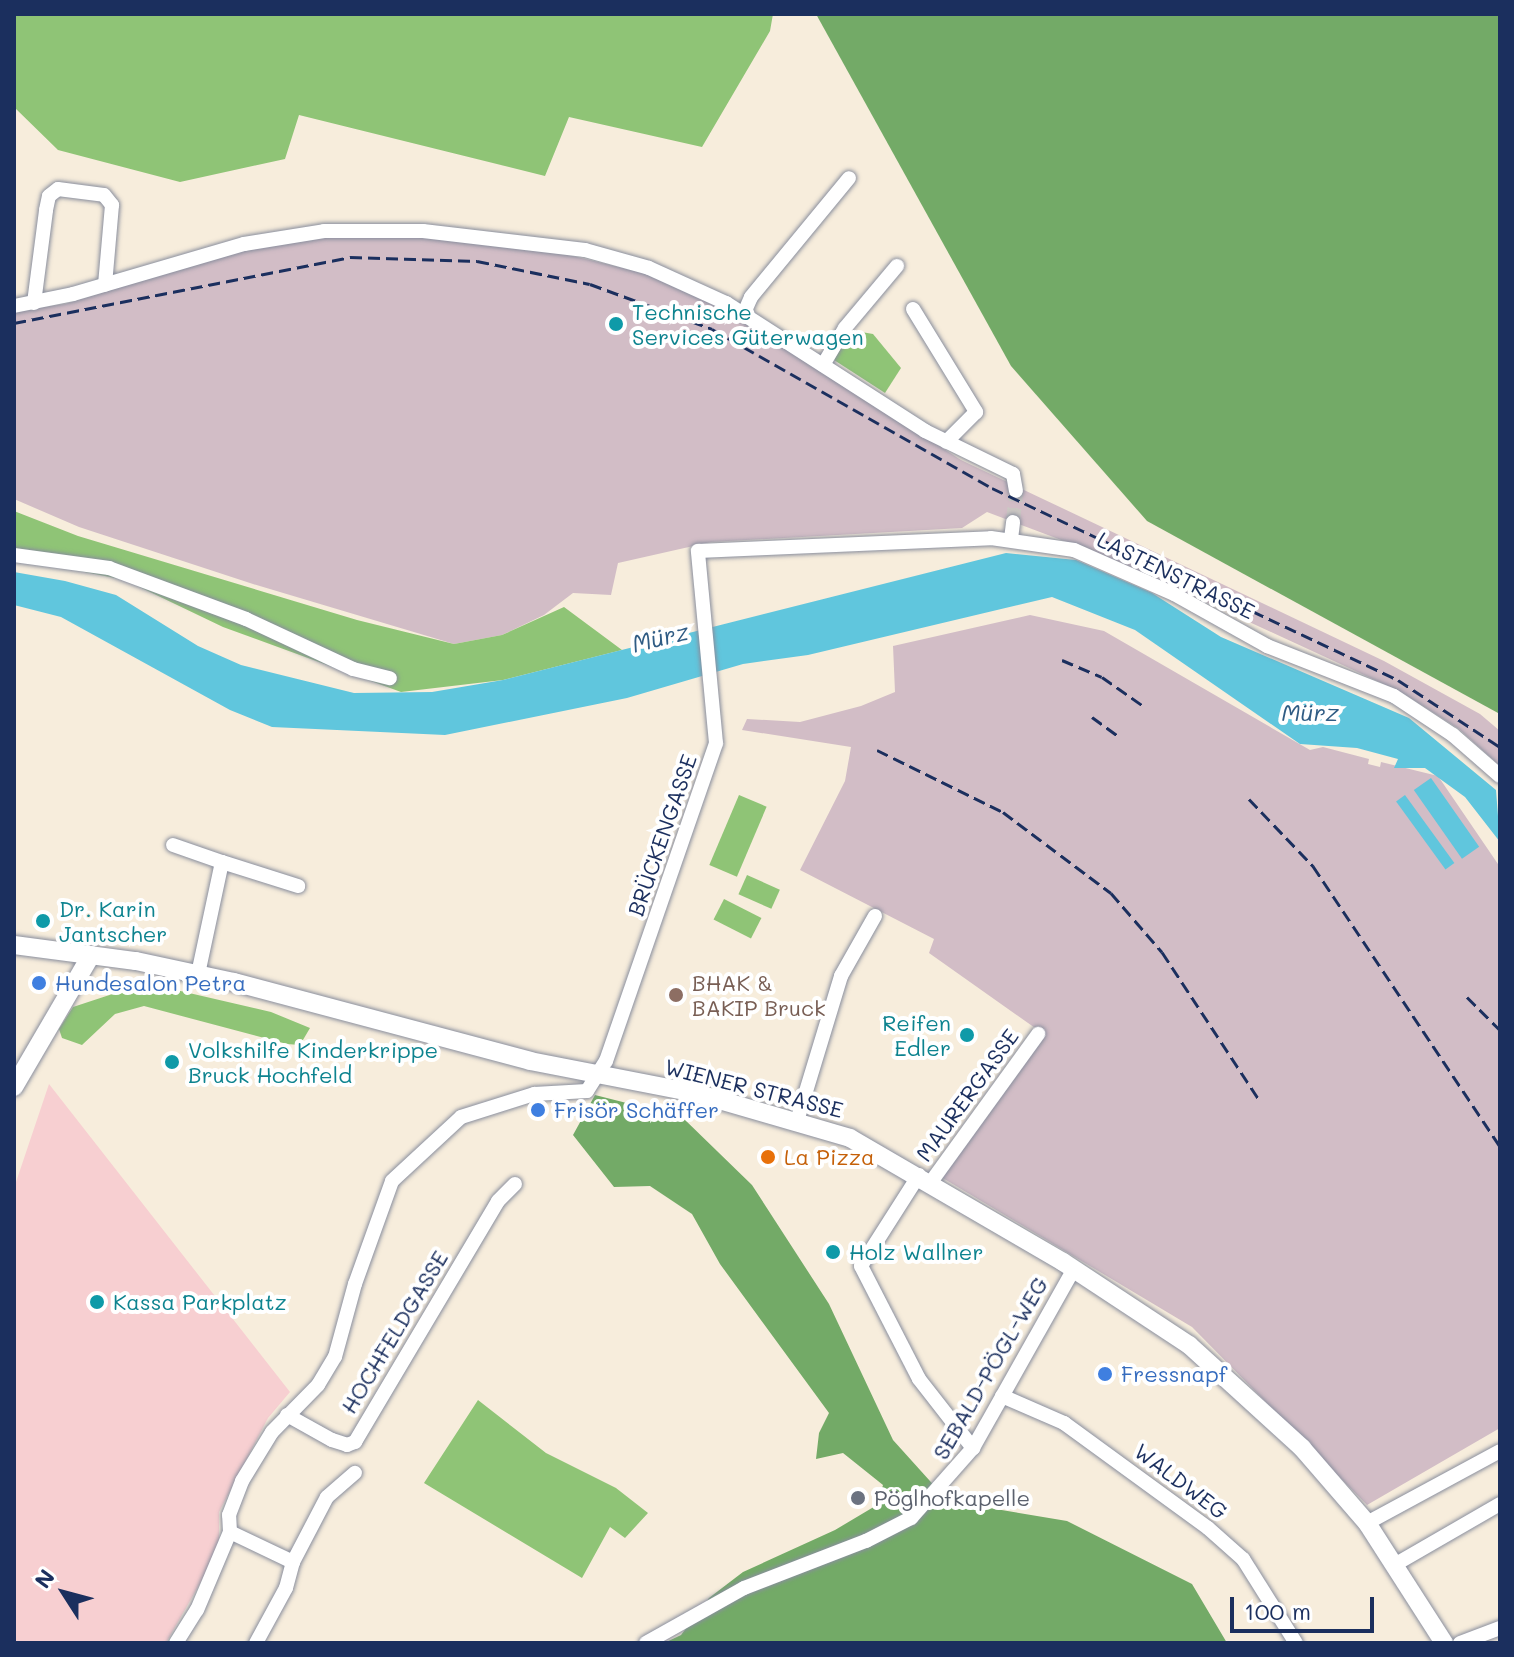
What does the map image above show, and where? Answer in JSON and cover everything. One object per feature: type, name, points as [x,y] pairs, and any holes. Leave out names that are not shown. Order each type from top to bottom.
[{"type":"main road","name":"WIENER STRASSE","points":[[14,945],[198,974],[598,1077],[699,1094],[850,1138],[925,1178],[1074,1269],[1199,1354],[1302,1448],[1367,1523],[1444,1643]]},
{"type":"main road","points":[[14,1087],[91,955]]},
{"type":"street","points":[[744,313],[751,297],[849,178]]},
{"type":"street","points":[[34,303],[46,210],[49,196],[58,189],[104,195],[112,205],[105,285]]},
{"type":"street","points":[[14,306],[105,285],[278,237],[395,229],[617,257],[686,282],[744,313],[946,442],[1013,474],[1016,491]]},
{"type":"street","points":[[823,365],[845,328],[897,266]]},
{"type":"street","points":[[913,309],[976,412],[946,442]]},
{"type":"street","points":[[1011,539],[1013,522]]},
{"type":"street","name":"LASTENSTRASSE","points":[[698,551],[1011,539],[1088,555],[1267,646],[1394,696],[1442,727],[1500,776]]},
{"type":"street","name":"BRÜCKENGASSE","points":[[598,1077],[707,778],[716,743],[698,551]]},
{"type":"street","points":[[14,555],[109,568],[246,619],[353,669],[390,678]]},
{"type":"street","points":[[173,845],[298,886]]},
{"type":"street","points":[[198,974],[222,862]]},
{"type":"street","points":[[797,1121],[841,976],[875,916]]},
{"type":"street","name":"MAURERGASSE","points":[[973,1448],[919,1379],[861,1266],[925,1178],[1038,1034]]},
{"type":"street","name":"HOCHFELDGASSE","points":[[176,1643],[197,1610],[230,1532],[229,1515],[242,1481],[287,1415],[318,1385],[335,1357],[382,1204],[412,1157],[479,1108],[550,1091],[587,1091],[598,1077]]},
{"type":"street","name":"HOCHFELDGASSE","points":[[287,1415],[332,1440],[347,1445],[355,1442],[498,1201],[515,1184]]},
{"type":"street","name":"SEBALD-PÖGL-WEG","points":[[646,1643],[744,1588],[866,1541],[911,1518],[973,1448],[1074,1269]]},
{"type":"street","name":"WALDWEG","points":[[1002,1396],[1064,1423],[1208,1528],[1243,1559],[1296,1643]]},
{"type":"street","points":[[1367,1523],[1500,1451]]},
{"type":"street","points":[[256,1643],[286,1588],[293,1562],[327,1497],[355,1473]]},
{"type":"street","points":[[1396,1564],[1500,1504]]},
{"type":"street","points":[[230,1532],[293,1562]]},
{"type":"street","points":[[1460,1643],[1500,1628]]},
{"type":"shaded area","points":[[321,237],[426,237],[552,251],[648,274],[734,314],[961,460],[1384,661],[1480,714],[1500,731],[1500,766],[1459,729],[1401,692],[1117,561],[987,512],[962,528],[711,542],[618,563],[611,595],[573,593],[544,615],[502,635],[454,644],[253,584],[79,527],[14,499],[14,311],[65,304],[233,253]]},
{"type":"shaded area","points":[[1030,615],[1104,631],[1310,750],[1323,747],[1369,759],[1368,764],[1380,767],[1381,762],[1438,776],[1500,867],[1500,1428],[1367,1505],[1192,1327],[936,1174],[1045,1035],[929,953],[934,939],[800,870],[845,781],[851,747],[742,730],[747,719],[800,722],[861,706],[895,692],[893,646]]},
{"type":"shaded area","points":[[49,1084],[290,1392],[268,1418],[219,1512],[219,1550],[166,1643],[14,1643],[14,1188]]},
{"type":"green space","points":[[14,14],[773,14],[770,31],[702,147],[569,117],[545,176],[299,115],[285,159],[180,182],[58,150],[14,107]]},
{"type":"green space","points":[[816,14],[1500,14],[1498,713],[1147,521],[1011,366]]},
{"type":"green space","points":[[850,330],[873,334],[901,368],[885,393],[834,360]]},
{"type":"green space","points":[[14,511],[78,536],[357,620],[454,644],[502,635],[564,607],[622,650],[503,680],[401,692],[223,627],[125,580],[14,558]]},
{"type":"green space","points":[[739,795],[767,807],[737,877],[709,865]]},
{"type":"green space","points":[[747,875],[780,890],[771,909],[738,894]]},
{"type":"green space","points":[[724,899],[761,918],[751,939],[714,919]]},
{"type":"green space","points":[[146,983],[271,1012],[310,1028],[300,1045],[287,1044],[144,1006],[115,1014],[82,1045],[62,1038],[59,1029],[73,1007]]},
{"type":"green space","points":[[595,1095],[682,1117],[752,1185],[829,1304],[893,1440],[948,1501],[1067,1521],[1192,1584],[1227,1643],[664,1643],[681,1635],[709,1598],[743,1572],[835,1530],[877,1505],[883,1485],[843,1453],[816,1459],[819,1433],[829,1413],[720,1264],[692,1214],[650,1186],[614,1187],[573,1135]]},
{"type":"green space","points":[[478,1400],[546,1453],[616,1488],[648,1513],[625,1538],[610,1527],[582,1578],[424,1483]]},
{"type":"water","name":"Mürz","points":[[1006,553],[1076,560],[1152,593],[1221,637],[1409,718],[1496,790],[1500,842],[1465,797],[1425,768],[1394,768],[1398,759],[1357,748],[1300,744],[1135,630],[1052,597],[808,655],[743,664],[627,698],[445,735],[272,727],[230,710],[61,617],[14,605],[14,572],[65,581],[116,595],[198,646],[241,665],[354,693],[432,692],[503,680]]},
{"type":"water","points":[[1431,778],[1479,847],[1462,859],[1414,790]]},
{"type":"water","points":[[1405,795],[1454,863],[1445,869],[1396,801]]},
{"type":"tunnel","points":[[1013,522],[1016,491]]},
{"type":"railway","points":[[14,323],[350,257],[477,261],[590,284],[712,329],[992,488],[1398,680],[1500,747]]},
{"type":"railway","points":[[1062,660],[1102,677],[1142,705]]},
{"type":"railway","points":[[1092,717],[1120,737]]},
{"type":"railway","points":[[877,750],[1003,812],[1111,893],[1162,952],[1260,1101]]},
{"type":"railway","points":[[1249,799],[1313,866],[1500,1146]]},
{"type":"railway","points":[[1467,997],[1500,1030]]},
{"type":"place","name":"Technische Services Güterwagen","points":[[616,324]]},
{"type":"place","name":"Dr. Karin Jantscher","points":[[43,921]]},
{"type":"place","name":"Hundesalon Petra","points":[[39,983]]},
{"type":"place","name":"BHAK & BAKIP Bruck","points":[[676,995]]},
{"type":"place","name":"Reifen Edler","points":[[967,1035]]},
{"type":"place","name":"Volkshilfe Kinderkrippe Bruck Hochfeld","points":[[172,1062]]},
{"type":"place","name":"Frisör Schäffer","points":[[538,1110]]},
{"type":"place","name":"La Pizza","points":[[768,1157]]},
{"type":"place","name":"Holz Wallner","points":[[833,1252]]},
{"type":"place","name":"Kassa Parkplatz","points":[[97,1302]]},
{"type":"place","name":"Fressnapf","points":[[1105,1374]]},
{"type":"place","name":"Pöglhofkapelle","points":[[858,1498]]}]
